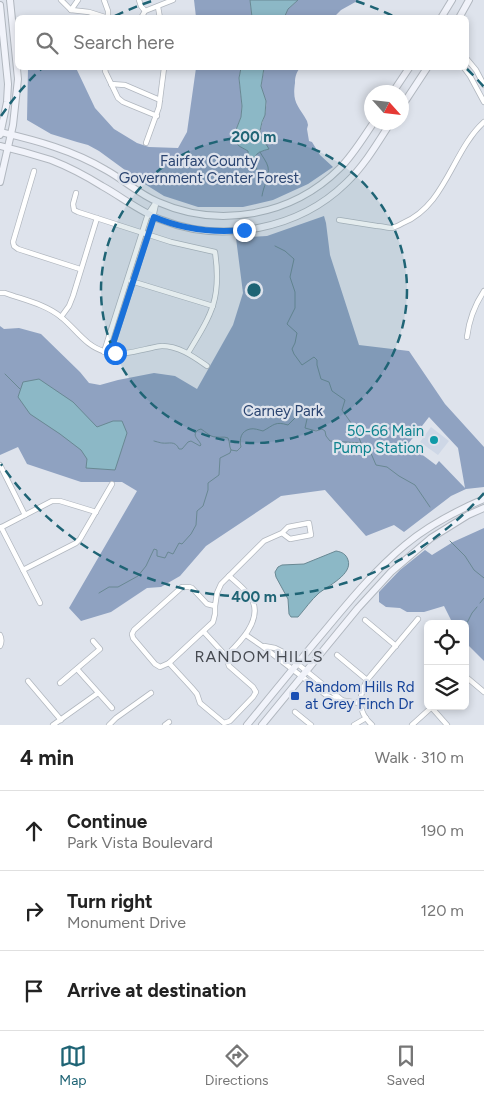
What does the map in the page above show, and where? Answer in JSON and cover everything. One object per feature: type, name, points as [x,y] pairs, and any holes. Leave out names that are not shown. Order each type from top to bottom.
[{"type":"main road","points":[[10,0],[15,49]]},
{"type":"main road","points":[[443,15],[452,0]]},
{"type":"main road","points":[[461,15],[470,0]]},
{"type":"main road","points":[[0,5],[8,84],[7,102],[0,133],[56,146],[82,157],[108,171],[156,202],[170,207],[197,214],[224,217],[252,214],[284,205],[316,189],[340,168],[369,130]]},
{"type":"main road","points":[[0,182],[15,111],[17,70]]},
{"type":"main road","points":[[398,85],[408,70]]},
{"type":"main road","points":[[409,95],[426,70]]},
{"type":"main road","points":[[0,146],[52,161],[69,168],[151,215],[181,226],[218,232],[252,229],[272,224],[320,204],[345,184],[363,164],[386,130]]},
{"type":"main road","points":[[247,725],[344,607],[385,562],[429,528],[461,509],[484,499]]},
{"type":"main road","points":[[262,725],[369,595],[400,563],[446,528],[484,508]]},
{"type":"street","points":[[61,0],[71,10],[98,15]]},
{"type":"street","points":[[71,10],[78,0]]},
{"type":"street","points":[[104,0],[108,15]]},
{"type":"street","points":[[139,0],[145,11]]},
{"type":"street","points":[[143,15],[145,11],[173,0]]},
{"type":"street","points":[[158,6],[160,15]]},
{"type":"street","points":[[469,62],[484,85]]},
{"type":"street","points":[[106,70],[118,98],[123,102],[157,116]]},
{"type":"street","points":[[146,143],[160,107],[164,70]]},
{"type":"street","points":[[466,70],[484,102]]},
{"type":"street","points":[[111,84],[125,85],[160,100]]},
{"type":"street","points":[[338,220],[391,228],[410,220],[424,209],[436,195],[468,142],[484,122]]},
{"type":"street","points":[[34,170],[12,242],[18,250],[80,269]]},
{"type":"street","points":[[76,193],[73,204],[74,210],[78,212],[171,242],[215,252],[218,268],[217,289],[213,306],[188,353]]},
{"type":"street","points":[[130,280],[142,232],[156,202]]},
{"type":"street","points":[[107,352],[130,280],[148,234],[151,215]]},
{"type":"street","points":[[61,317],[69,306],[97,218]]},
{"type":"street","points":[[130,280],[213,306]]},
{"type":"street","points":[[467,337],[475,306],[484,291]]},
{"type":"street","points":[[0,293],[5,293],[47,308],[61,317],[92,347],[107,352],[128,352],[162,346],[175,348],[188,353],[207,366]]},
{"type":"street","points":[[0,465],[2,475],[25,515]]},
{"type":"street","points":[[23,570],[76,544],[112,484]]},
{"type":"street","points":[[40,604],[0,527],[52,501],[60,500],[96,512]]},
{"type":"street","points":[[215,606],[208,604],[189,586],[182,588],[134,630],[133,638],[160,667],[169,663],[213,622],[218,589],[264,541],[282,533],[288,527],[308,523],[311,535],[290,539],[282,533]]},
{"type":"street","points":[[226,656],[246,635],[255,610],[253,602],[246,592],[230,576]]},
{"type":"street","points":[[372,725],[366,718],[360,703],[362,688],[418,619]]},
{"type":"street","points":[[365,620],[396,646]]},
{"type":"street","points":[[169,663],[192,688],[200,702],[224,723],[230,721],[256,692],[253,687],[229,666],[226,656],[204,632]]},
{"type":"street","points":[[0,635],[2,642],[0,646]]},
{"type":"street","points":[[246,635],[330,698],[360,703]]},
{"type":"street","points":[[60,683],[100,648],[93,642]]},
{"type":"street","points":[[262,646],[275,648],[283,652],[342,700]]},
{"type":"street","points":[[337,655],[367,680]]},
{"type":"street","points":[[77,669],[112,708]]},
{"type":"street","points":[[469,679],[484,692]]},
{"type":"street","points":[[28,681],[61,720]]},
{"type":"street","points":[[53,725],[98,693]]},
{"type":"street","points":[[109,725],[151,693]]},
{"type":"street","points":[[412,725],[430,710]]},
{"type":"street","points":[[435,710],[447,725]]},
{"type":"street","points":[[295,712],[311,725]]},
{"type":"street","points":[[354,725],[366,718]]},
{"type":"shaded area","points":[[250,0],[298,0],[288,9],[285,15],[252,15]]},
{"type":"shaded area","points":[[241,70],[264,70],[261,86],[266,101],[265,115],[260,131],[263,143],[269,149],[256,155],[254,161],[257,169],[250,167],[251,162],[248,151],[239,146],[235,141],[234,135],[241,117],[242,106],[239,78]]},
{"type":"shaded area","points":[[39,379],[73,402],[97,427],[113,421],[122,421],[127,433],[115,470],[86,468],[87,459],[81,450],[30,414],[18,397],[23,382]]},
{"type":"shaded area","points":[[431,427],[449,441],[438,455],[420,442]]},
{"type":"shaded area","points":[[336,551],[344,554],[347,558],[349,565],[347,570],[339,579],[319,593],[298,617],[291,617],[288,599],[276,577],[275,572],[278,567],[282,565],[304,564]]},
{"type":"green space","points":[[194,0],[250,0],[252,15],[196,15]]},
{"type":"green space","points":[[298,0],[359,0],[336,15],[285,15],[288,9]]},
{"type":"green space","name":"Fairfax County Government Center Forest","points":[[28,70],[77,70],[95,108],[114,129],[137,143],[149,147],[178,148],[187,132],[196,70],[241,70],[239,78],[242,106],[241,117],[234,135],[239,146],[248,151],[249,160],[257,168],[254,160],[256,155],[269,149],[261,137],[266,108],[261,87],[264,70],[299,70],[295,79],[294,95],[298,107],[307,121],[309,141],[312,142],[320,155],[333,167],[308,184],[273,200],[243,207],[198,207],[164,196],[99,151],[88,145],[51,134],[27,120]]},
{"type":"green space","name":"Carney Park","points":[[324,216],[330,255],[359,345],[409,351],[445,404],[484,447],[484,487],[466,489],[451,496],[404,532],[394,525],[366,536],[325,490],[281,496],[206,546],[180,576],[161,587],[147,588],[111,612],[81,621],[69,608],[137,491],[122,482],[81,482],[27,464],[18,447],[0,455],[0,326],[4,329],[19,328],[41,334],[89,383],[100,385],[154,373],[175,376],[197,389],[233,325],[243,293],[236,238],[267,236]],"holes":[[[429,417],[458,448],[465,488],[439,461],[436,465],[408,444]]]},
{"type":"green space","points":[[484,528],[484,661],[469,646],[469,620],[451,620],[444,606],[424,612],[407,612],[400,608],[386,607],[379,602],[379,592],[400,570],[425,550],[432,555],[453,542]]},
{"type":"waterway","points":[[260,152],[268,167],[262,196]]},
{"type":"waterway","points":[[275,246],[285,251],[294,259],[290,277],[295,292],[295,308],[287,324],[297,333],[292,349],[294,354],[302,365],[314,357],[317,360],[321,379],[329,382],[332,391],[345,400],[342,410],[356,430],[361,443],[370,451],[376,465],[387,467],[415,485],[430,507]]},
{"type":"waterway","points":[[5,374],[20,389]]},
{"type":"waterway","points":[[154,441],[174,443],[179,449],[182,449],[191,441],[200,446],[195,434],[201,429],[212,436],[228,438],[231,450],[237,451],[241,447],[241,436],[247,430],[263,431],[272,425],[288,425],[299,414],[306,414],[305,428],[316,431],[322,429],[330,441],[361,443]]},
{"type":"waterway","points":[[99,593],[109,587],[118,587],[138,576],[146,566],[154,549],[157,550],[157,556],[165,558],[168,552],[173,554],[179,543],[182,544],[191,534],[196,525],[197,511],[203,506],[208,483],[219,475],[220,458],[230,453],[231,450]]},
{"type":"waterway","points":[[450,541],[465,556],[474,570],[484,578]]},
{"type":"waterway","points":[[480,603],[484,598]]},
{"type":"waterway","points":[[468,620],[477,607]]},
{"type":"place","name":"50-66 Main Pump Station","points":[[434,440]]},
{"type":"place","name":"Random Hills Rd at Grey Finch Dr","points":[[295,696]]},
{"type":"district","name":"RANDOM HILLS","points":[[259,656]]},
{"type":"route","points":[[115,353],[110,353],[154,217],[193,229],[218,232],[244,230]]}]
